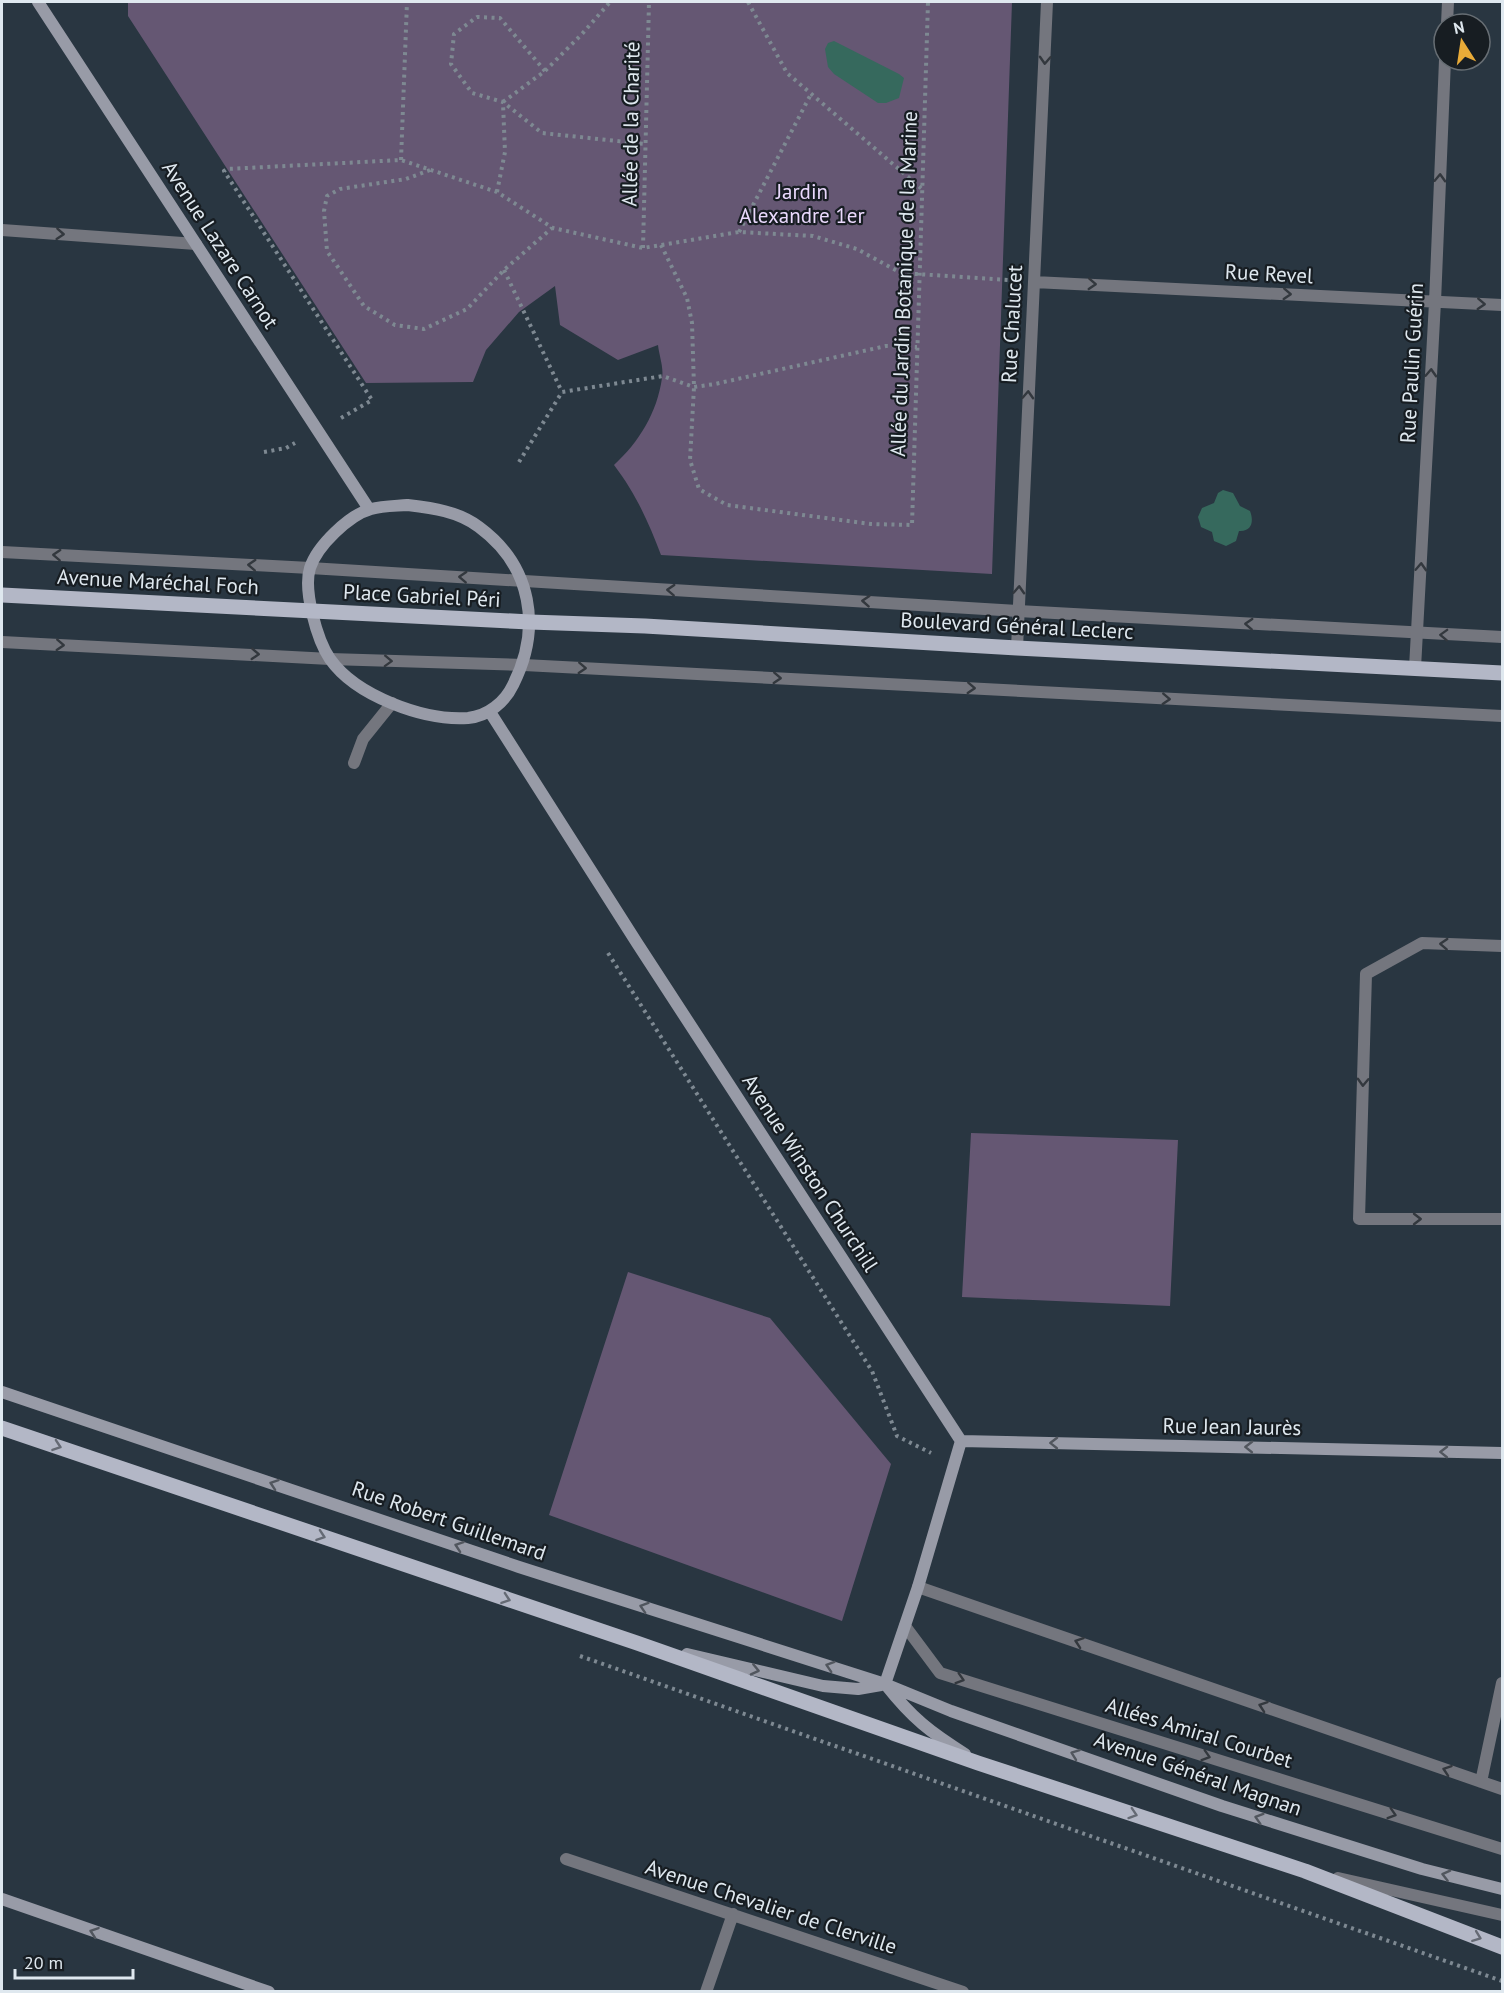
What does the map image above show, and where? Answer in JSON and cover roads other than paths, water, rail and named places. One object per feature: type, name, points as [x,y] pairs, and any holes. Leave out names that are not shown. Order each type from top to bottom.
[{"type":"main road","name":"Avenue Maréchal Foch","points":[[2,595],[312,611]]},
{"type":"main road","name":"Place Gabriel Péri","points":[[312,611],[530,622]]},
{"type":"main road","name":"Boulevard Général Leclerc","points":[[530,622],[645,626],[1017,648],[1503,672]]},
{"type":"main road","points":[[2,1428],[637,1643],[978,1762],[1305,1870],[1503,1947]]},
{"type":"street","name":"Avenue Lazare Carnot","points":[[38,2],[369,509]]},
{"type":"street","name":"Rue Chalucet","points":[[1017,648],[1047,2]]},
{"type":"street","name":"Rue Paulin Guérin","points":[[1415,668],[1435,302],[1445,72]]},
{"type":"street","points":[[2,230],[196,244]]},
{"type":"street","name":"Rue Revel","points":[[1034,282],[1503,305]]},
{"type":"street","name":"Place Gabriel Péri","points":[[407,505],[444,510],[479,527],[504,551],[522,580],[528,601],[530,622],[529,644],[524,665],[510,692],[490,712],[469,718],[418,712],[361,688],[330,659],[312,611],[309,590],[310,568],[324,543],[343,525],[369,509],[407,505]]},
{"type":"street","points":[[2,552],[522,580],[1417,634],[1503,637]]},
{"type":"street","points":[[2,642],[330,659],[524,665],[1503,716]]},
{"type":"street","points":[[354,763],[363,739],[392,703]]},
{"type":"street","name":"Avenue Winston Churchill","points":[[490,712],[961,1441]]},
{"type":"street","points":[[1503,946],[1422,943],[1366,974],[1359,1220],[1503,1219]]},
{"type":"street","name":"Rue Robert Guillemard","points":[[2,1392],[519,1567],[885,1684]]},
{"type":"street","points":[[885,1684],[918,1587],[961,1441]]},
{"type":"street","name":"Rue Jean Jaurès","points":[[961,1441],[1503,1453]]},
{"type":"street","name":"Allées Amiral Courbet","points":[[918,1587],[1503,1789]]},
{"type":"street","name":"Allées Amiral Courbet","points":[[905,1626],[940,1673],[1503,1849]]},
{"type":"street","points":[[637,1643],[823,1686],[858,1689],[885,1684]]},
{"type":"street","points":[[1481,1782],[1503,1683]]},
{"type":"street","points":[[885,1684],[904,1708],[929,1731],[978,1762]]},
{"type":"street","name":"Avenue Général Magnan","points":[[885,1684],[951,1711],[1222,1806],[1422,1869],[1503,1889]]},
{"type":"street","name":"Avenue Chevalier de Clerville","points":[[566,1859],[963,1992]]},
{"type":"street","points":[[1305,1870],[1503,1915]]},
{"type":"street","points":[[2,1899],[269,1992]]},
{"type":"street","points":[[706,1992],[733,1914]]},
{"type":"park label","name":"Jardin Alexandre 1er","points":[[802,204]]}]
